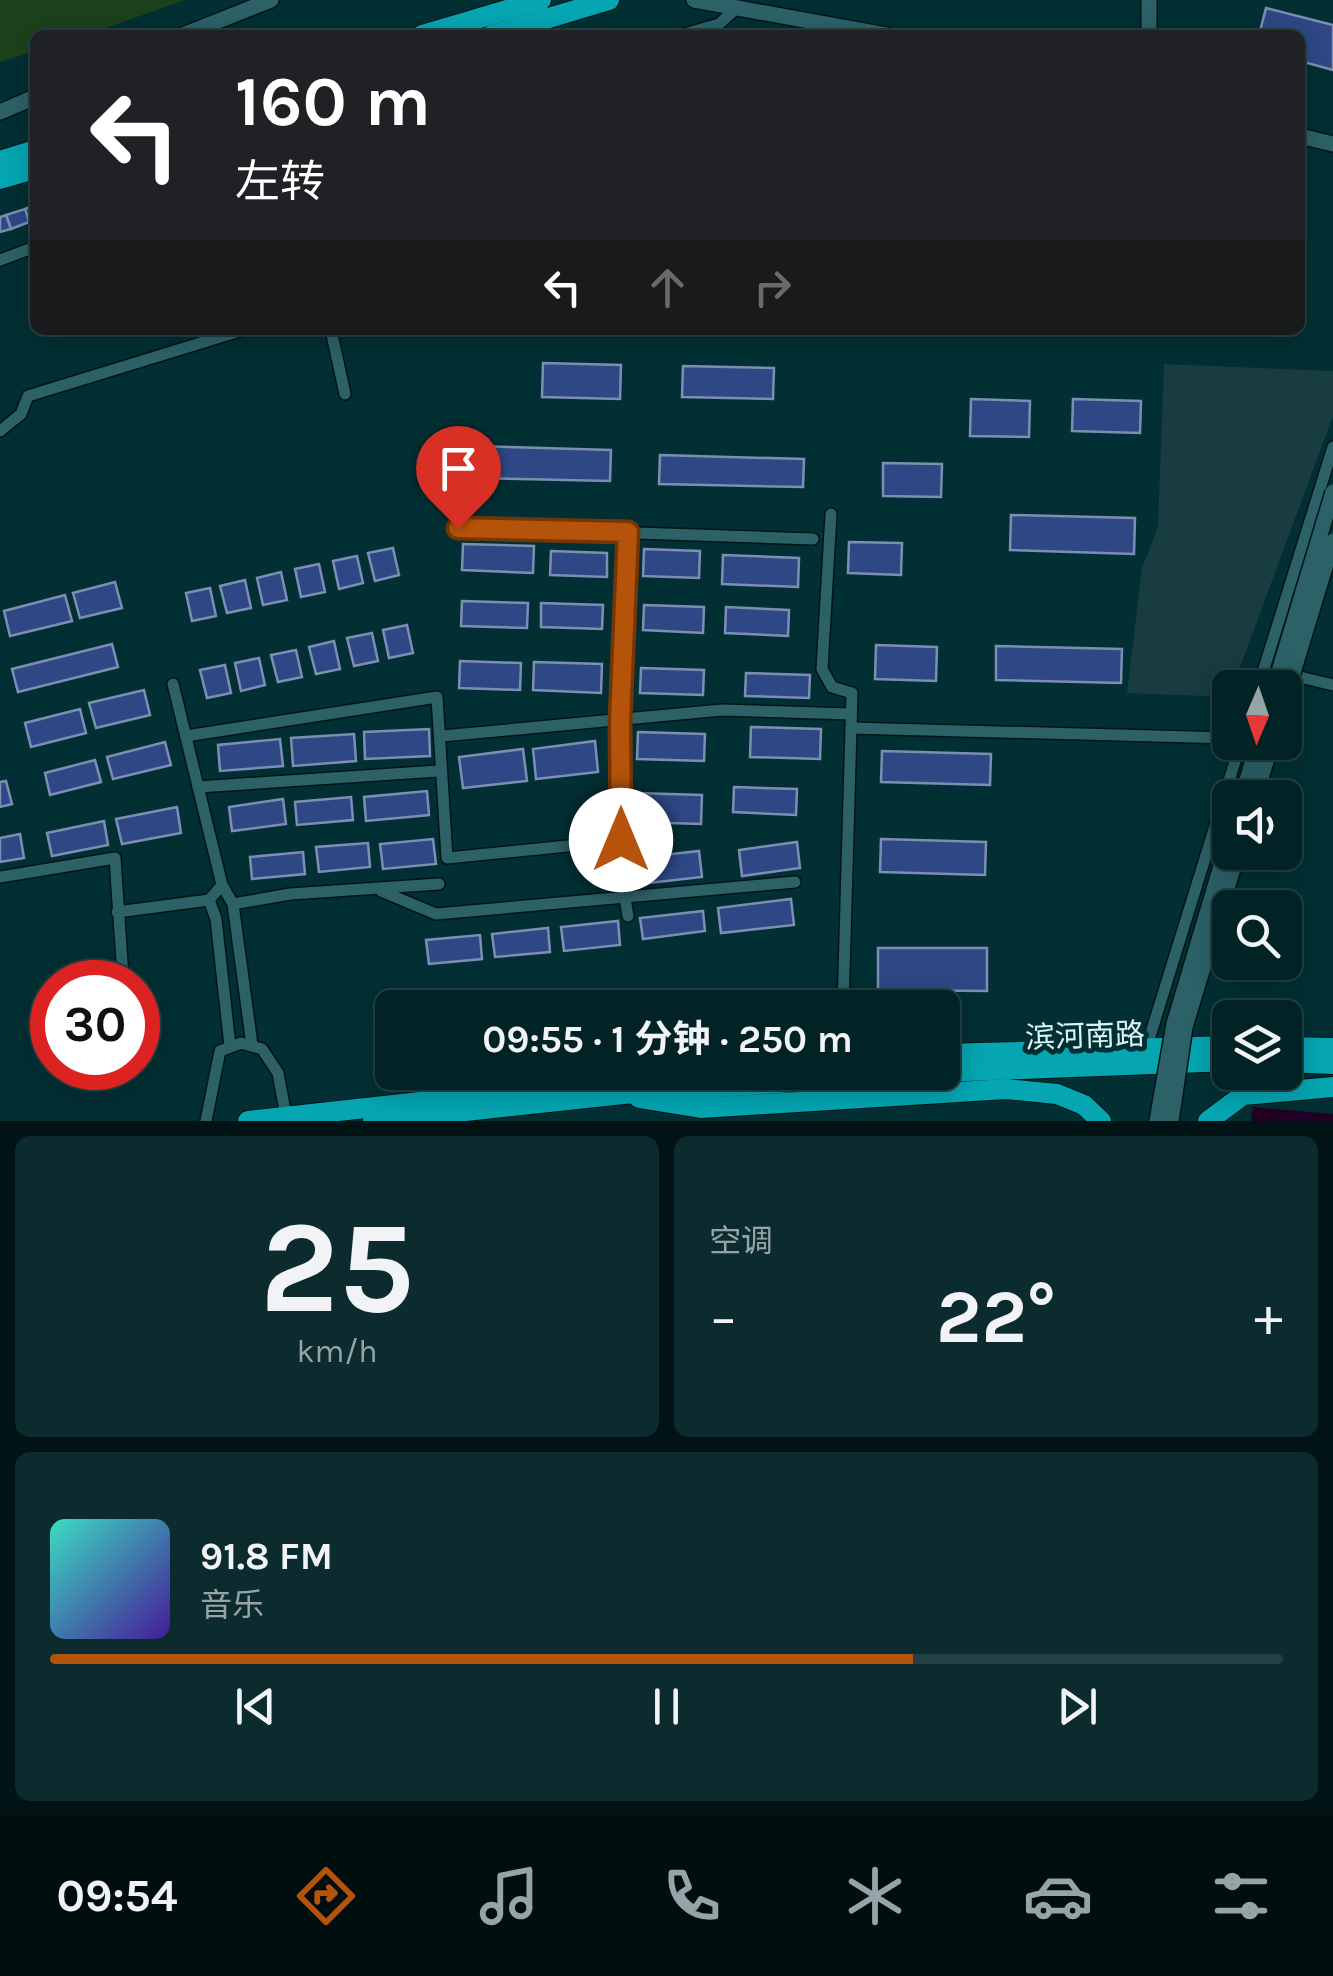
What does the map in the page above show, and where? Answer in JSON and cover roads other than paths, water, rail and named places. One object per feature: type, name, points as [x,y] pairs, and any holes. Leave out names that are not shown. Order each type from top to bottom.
[{"type":"highway","points":[[439,30],[541,0]]},
{"type":"highway","points":[[509,30],[610,0]]},
{"type":"highway","points":[[0,161],[30,152]]},
{"type":"highway","points":[[0,179],[30,170]]},
{"type":"highway","points":[[1302,1047],[1333,1048]]},
{"type":"highway","name":"滨河南路","points":[[960,1054],[1146,1049],[1212,1058]]},
{"type":"highway","name":"滨河南路","points":[[960,1071],[1188,1055],[1212,1050]]},
{"type":"highway","points":[[1302,1063],[1333,1064]]},
{"type":"highway","points":[[1208,1121],[1243,1094],[1333,1087]]},
{"type":"highway","points":[[623,1094],[668,1106],[701,1108],[1006,1089],[1057,1094],[1084,1105],[1101,1121]]},
{"type":"highway","points":[[248,1121],[526,1090]]},
{"type":"highway","points":[[373,1121],[680,1090]]},
{"type":"main road","points":[[196,30],[271,0]]},
{"type":"main road","points":[[694,0],[860,30]]},
{"type":"main road","points":[[1148,30],[1149,0]]},
{"type":"main road","points":[[0,112],[30,99]]},
{"type":"main road","points":[[1305,137],[1333,144]]},
{"type":"main road","points":[[1279,670],[1333,492]]},
{"type":"main road","points":[[1294,670],[1333,542]]},
{"type":"main road","points":[[1157,1121],[1174,1024],[1220,870]]},
{"type":"main road","points":[[1170,1121],[1185,1027],[1233,870]]},
{"type":"street","points":[[698,30],[719,24],[738,7]]},
{"type":"street","points":[[0,260],[30,249]]},
{"type":"street","points":[[0,431],[21,414],[28,396],[227,335]]},
{"type":"street","points":[[332,335],[344,394]]},
{"type":"street","points":[[1263,670],[1333,446]]},
{"type":"street","points":[[830,514],[822,669],[832,687],[852,693],[843,990]]},
{"type":"street","points":[[458,528],[813,539]]},
{"type":"street","points":[[628,532],[620,721],[624,899],[628,916]]},
{"type":"street","points":[[1264,667],[1333,685]]},
{"type":"street","points":[[173,684],[222,884],[233,904],[231,918],[252,1044]]},
{"type":"street","points":[[186,736],[437,698],[442,736],[438,771],[447,858],[598,843]]},
{"type":"street","points":[[442,736],[722,710],[851,714]]},
{"type":"street","points":[[850,728],[1212,738]]},
{"type":"street","points":[[1146,1049],[1234,760]]},
{"type":"street","points":[[198,787],[438,771]]},
{"type":"street","points":[[0,877],[116,858],[121,960]]},
{"type":"street","points":[[380,891],[436,914],[795,882]]},
{"type":"street","points":[[117,912],[209,900],[222,884]]},
{"type":"street","points":[[233,904],[290,894],[380,891],[439,884]]},
{"type":"street","points":[[209,900],[216,920],[230,1046]]},
{"type":"street","points":[[206,1121],[220,1051],[252,1044],[262,1049],[278,1073],[286,1116]]}]
